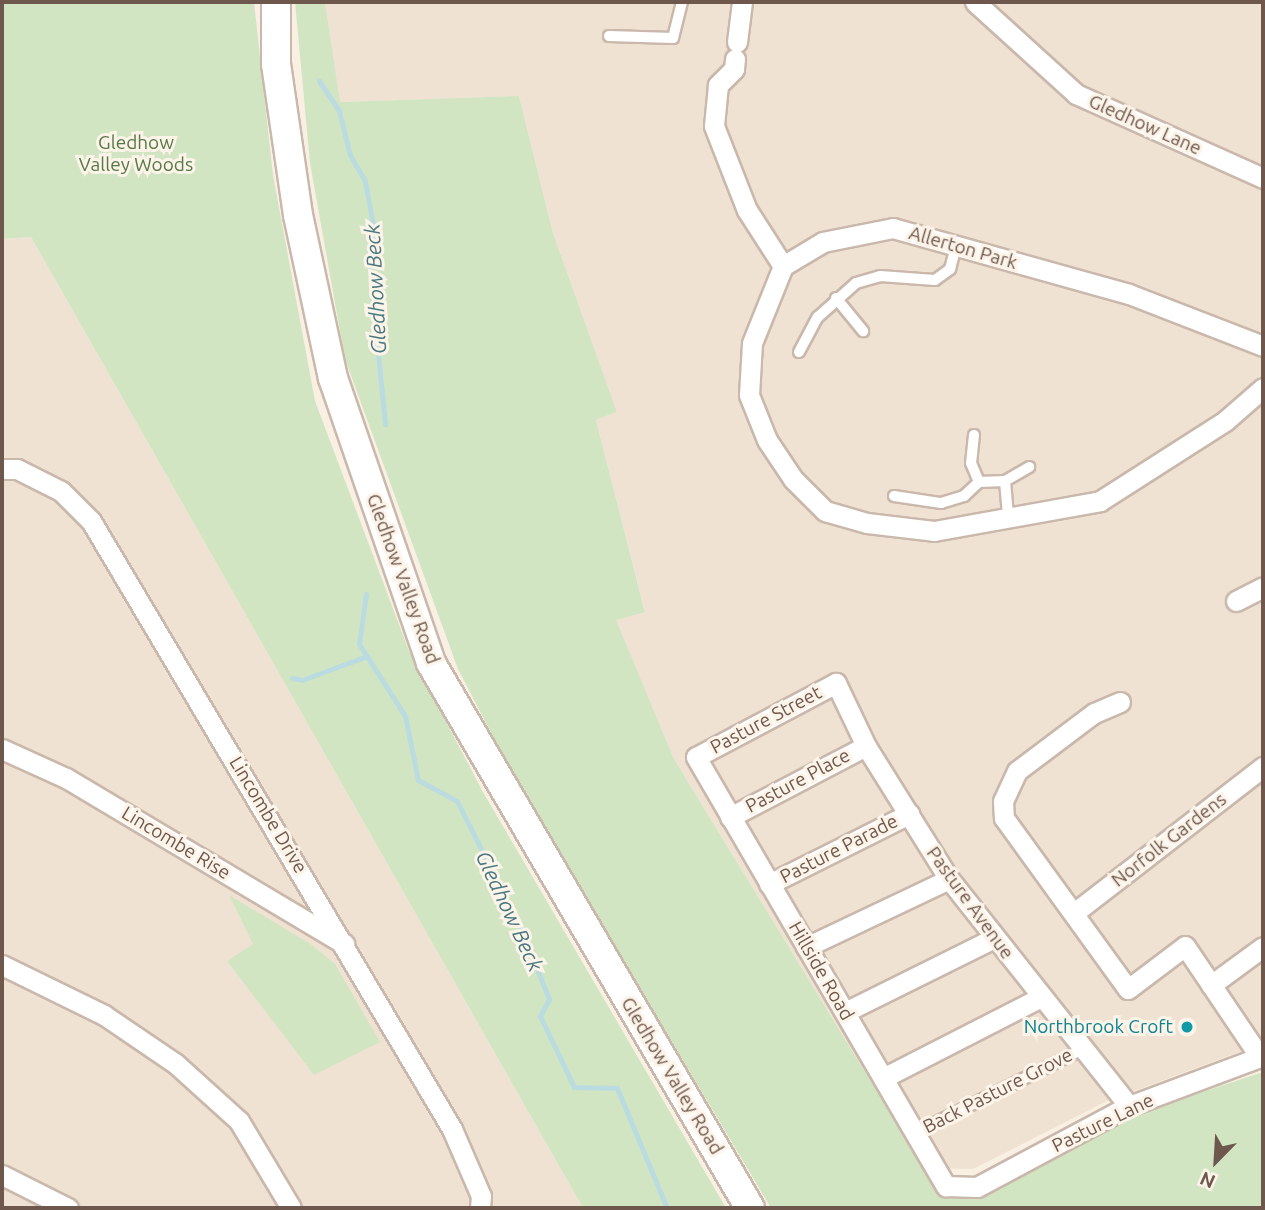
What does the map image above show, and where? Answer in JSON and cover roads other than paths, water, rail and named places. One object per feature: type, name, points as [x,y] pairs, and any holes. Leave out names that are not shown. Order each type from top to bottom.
[{"type":"street","name":"Gledhow Valley Road","points":[[276,2],[276,64],[290,160],[333,378],[431,663],[750,1208]]},
{"type":"street","points":[[742,2],[734,69],[718,85],[714,126],[747,209],[783,266],[752,343],[749,395],[767,440],[793,479],[825,511],[867,523],[934,531],[1100,501],[1224,421],[1263,388]]},
{"type":"street","name":"Gledhow Lane","points":[[975,2],[1076,94],[1263,178]]},
{"type":"street","name":"Allerton Park","points":[[783,266],[823,242],[893,228],[1129,295],[1263,346]]},
{"type":"street","name":"Lincombe Drive","points":[[2,469],[17,469],[61,491],[91,521],[346,945],[452,1129],[481,1196],[480,1208]]},
{"type":"street","points":[[1236,601],[1263,587]]},
{"type":"street","name":"Pasture Avenue","points":[[836,683],[866,746],[949,879],[1081,1050],[1129,1106]]},
{"type":"street","name":"Pasture Street","points":[[696,757],[836,683]]},
{"type":"street","points":[[1120,702],[1094,713],[1017,771],[1003,801],[1011,833],[1074,913],[1128,989],[1185,946],[1261,1056]]},
{"type":"street","name":"Pasture Place","points":[[730,817],[866,746]]},
{"type":"street","name":"Lincombe Rise","points":[[2,750],[66,778],[346,945]]},
{"type":"street","name":"Hillside Road","points":[[696,757],[946,1186]]},
{"type":"street","name":"Norfolk Gardens","points":[[1074,913],[1263,766]]},
{"type":"street","name":"Pasture Parade","points":[[769,884],[909,814]]},
{"type":"street","points":[[806,947],[949,879]]},
{"type":"street","points":[[845,1012],[994,938]]},
{"type":"street","points":[[1211,985],[1263,947]]},
{"type":"street","points":[[2,965],[104,1015],[176,1064],[239,1121],[291,1208]]},
{"type":"street","points":[[883,1079],[1041,997]]},
{"type":"street","name":"Pasture Lane","points":[[946,1186],[978,1187],[1129,1106],[1261,1056]]},
{"type":"street","points":[[2,1175],[68,1208]]},
{"type":"lane","points":[[609,36],[673,38],[682,2]]},
{"type":"lane","points":[[799,352],[818,317],[836,298],[856,283],[880,276],[935,280],[944,276],[956,247]]},
{"type":"lane","points":[[836,298],[863,331]]},
{"type":"lane","points":[[974,435],[971,463],[979,482]]},
{"type":"lane","points":[[894,496],[941,503],[964,496],[979,482],[1005,481],[1029,467]]},
{"type":"lane","points":[[1005,481],[1008,518]]},
{"type":"lane","name":"Back Pasture Grove","points":[[915,1133],[1081,1050]]},
{"type":"waterway","name":"Gledhow Beck","points":[[319,81],[339,111],[350,155],[365,181],[375,236],[369,246],[371,285],[385,424]]},
{"type":"waterway","name":"Gledhow Beck","points":[[366,594],[359,644],[405,716],[418,780],[457,801],[521,929],[549,999],[540,1016],[574,1087],[617,1088],[667,1208]]},
{"type":"waterway","points":[[292,678],[302,680],[367,656]]},
{"type":"place","name":"Northbrook Croft","points":[[1187,1027]]},
{"type":"park label","name":"Gledhow Valley Woods","points":[[136,154]]}]
